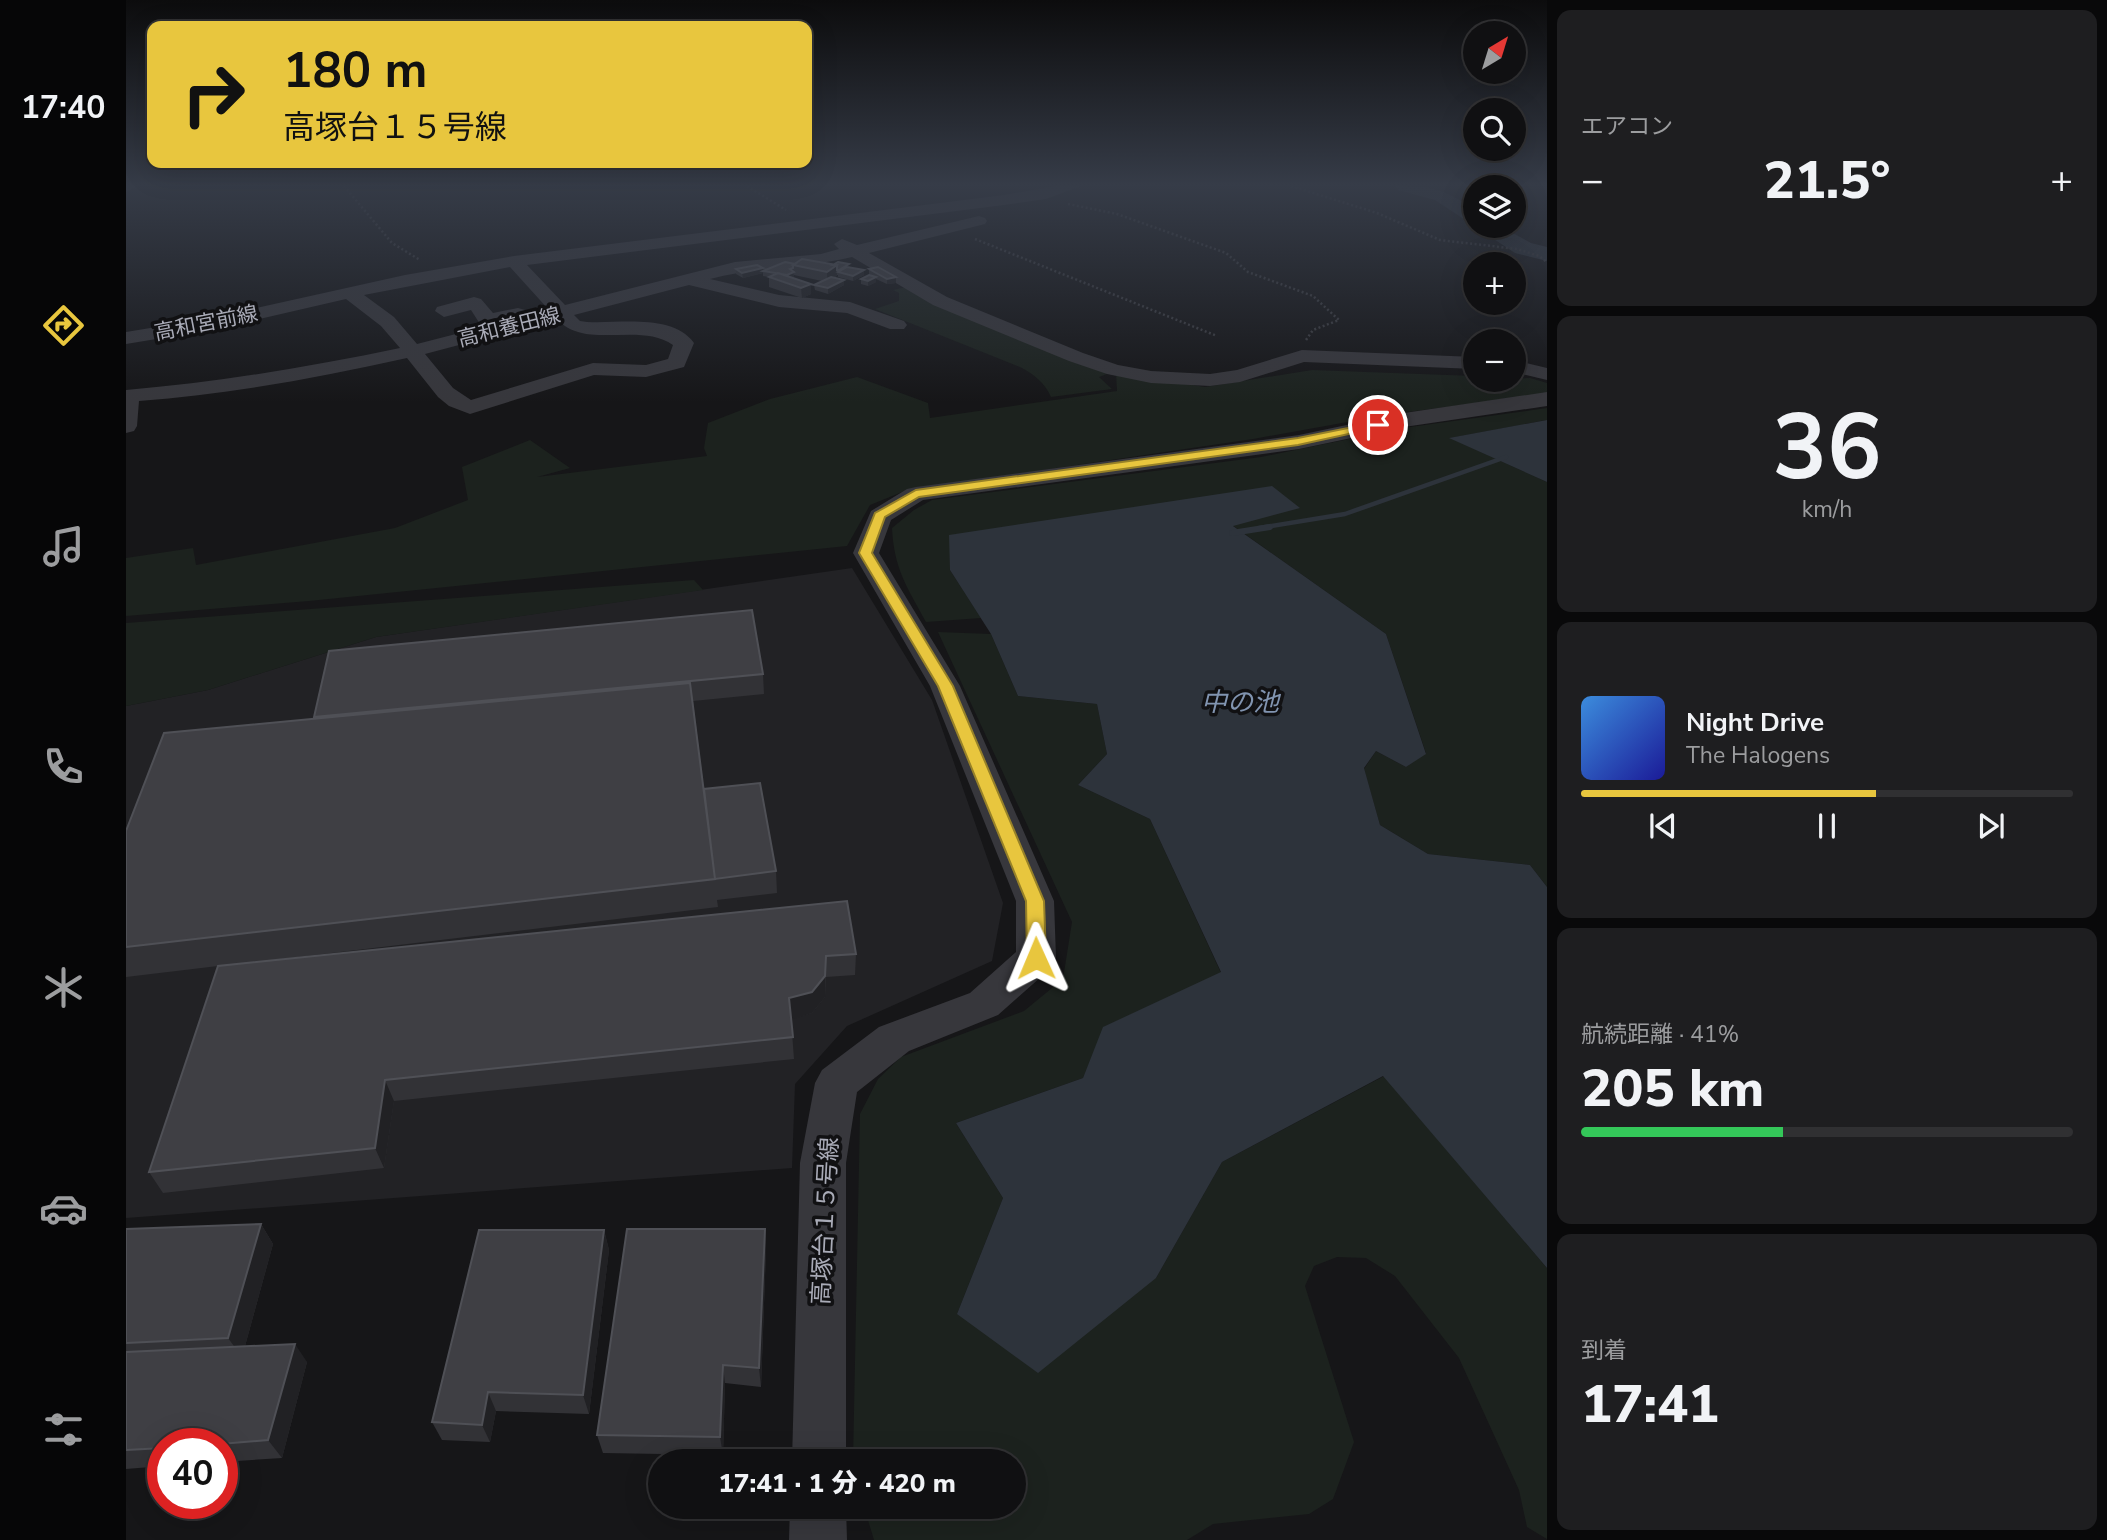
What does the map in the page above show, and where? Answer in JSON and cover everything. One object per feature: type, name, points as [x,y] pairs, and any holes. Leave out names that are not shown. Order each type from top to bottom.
[{"type":"street","name":"高和宮前線","points":[[126,338],[211,324],[441,273],[538,258]]},
{"type":"street","name":"高和養田線","points":[[127,396],[200,390],[310,373],[413,351],[518,314],[692,279],[735,267],[827,258]]},
{"type":"street","points":[[865,258],[940,301],[1114,370],[1164,378],[1210,380],[1240,376],[1302,356],[1463,363]]},
{"type":"street","points":[[350,293],[392,326],[413,351],[438,389],[454,401],[470,407],[593,369],[646,371],[677,363],[684,343],[674,334],[641,329],[583,328],[573,325],[514,261]]},
{"type":"street","points":[[692,279],[779,301],[850,308],[897,325]]},
{"type":"street","points":[[444,311],[535,283]]},
{"type":"street","points":[[474,303],[494,322]]},
{"type":"street","points":[[1526,369],[1547,374]]},
{"type":"street","points":[[126,426],[127,396]]},
{"type":"street","name":"高塚台１５号線","points":[[819,1449],[824,1163],[836,1083],[894,1040],[984,1004],[1036,958],[1035,901],[946,686],[866,553],[880,516],[916,494],[1298,442],[1404,420],[1547,399]]},
{"type":"street","points":[[818,1519],[818,1540]]},
{"type":"path","points":[[416,258],[441,273]]},
{"type":"path","points":[[1022,258],[1217,336]]},
{"type":"path","points":[[1232,258],[1248,272],[1313,296],[1339,320],[1313,330],[1307,336],[1302,356]]},
{"type":"shaded area","points":[[906,287],[1104,371],[1107,374],[1099,377],[1112,389],[1051,397],[1038,379],[1020,367],[875,309],[899,301],[899,293],[893,290]]},
{"type":"shaded area","points":[[1312,370],[1463,376],[1463,392],[1526,392],[1526,378],[1530,378],[1547,383],[1547,394],[1392,414],[1253,439],[907,490],[870,505],[847,546],[309,601],[126,616],[126,558],[193,548],[196,565],[395,528],[468,500],[462,467],[530,440],[570,468],[537,477],[707,456],[704,448],[708,423],[770,399],[857,377],[928,403],[930,418],[1117,391],[1116,373],[1205,387]]},
{"type":"shaded area","points":[[1547,408],[1547,420],[1450,438],[1547,482],[1547,887],[1530,865],[1428,854],[1380,825],[1364,769],[1376,751],[1406,767],[1426,753],[1386,634],[1232,525],[950,570],[981,618],[926,622],[895,555],[892,528],[914,510],[932,500],[1261,457],[1403,428]]},
{"type":"shaded area","points":[[852,568],[932,700],[1003,903],[992,961],[847,1026],[795,1084],[792,1168],[126,1218],[126,706],[208,690],[376,637]]},
{"type":"shaded area","points":[[694,580],[703,590],[376,637],[208,690],[126,706],[126,623]]},
{"type":"shaded area","points":[[938,632],[991,634],[1018,696],[1097,704],[1107,754],[1078,785],[1150,819],[1221,973],[1104,1027],[1083,1078],[956,1123],[1003,1198],[957,1314],[1156,1278],[1222,1162],[1384,1076],[1547,1268],[1547,1539],[1527,1527],[1519,1490],[1459,1358],[1395,1276],[1366,1258],[1337,1257],[1314,1266],[1305,1286],[1354,1442],[1333,1499],[1309,1514],[1213,1524],[1187,1540],[874,1540],[868,1519],[1026,1519],[1026,1449],[853,1449],[860,1114],[878,1079],[901,1057],[1024,1011],[1063,979],[1072,922]]},
{"type":"water","points":[[1547,420],[1547,482],[1449,438]]},
{"type":"water","name":"中の池","points":[[1272,486],[1300,508],[1233,526],[1386,634],[1426,754],[1406,767],[1376,751],[1364,768],[1380,825],[1428,854],[1530,865],[1547,887],[1547,1268],[1383,1076],[1222,1162],[1156,1278],[1038,1373],[957,1314],[1003,1198],[956,1123],[1083,1078],[1103,1027],[1221,972],[1150,819],[1078,785],[1107,754],[1097,704],[1018,696],[991,634],[950,570],[949,535]]},
{"type":"building","points":[[802,259],[837,265],[827,272],[793,265]]},
{"type":"building","points":[[785,262],[795,264],[790,269],[794,272],[787,275],[763,271]]},
{"type":"building","points":[[838,262],[849,264],[837,270],[837,265],[833,265]]},
{"type":"building","points":[[757,265],[763,268],[742,273],[736,269]]},
{"type":"building","points":[[847,267],[864,270],[853,276],[838,272]]},
{"type":"building","points":[[878,267],[896,277],[887,279],[869,269]]},
{"type":"building","points":[[778,273],[811,284],[801,288],[769,277]]},
{"type":"building","points":[[869,275],[876,277],[868,281],[861,279]]},
{"type":"building","points":[[831,277],[844,280],[828,288],[814,285]]},
{"type":"building","points":[[752,610],[763,674],[314,717],[329,651]]},
{"type":"building","points":[[690,683],[715,879],[126,947],[126,831],[164,733]]},
{"type":"building","points":[[760,783],[776,871],[715,879],[704,789]]},
{"type":"building","points":[[847,901],[856,954],[826,956],[825,976],[812,992],[789,998],[793,1037],[385,1080],[375,1148],[149,1172],[218,966]]},
{"type":"building","points":[[261,1224],[228,1338],[126,1343],[126,1229]]},
{"type":"building","points":[[627,1229],[765,1229],[759,1368],[723,1365],[720,1437],[597,1435]]},
{"type":"building","points":[[479,1230],[604,1230],[583,1395],[488,1392],[482,1425],[432,1422]]},
{"type":"building","points":[[295,1344],[268,1440],[238,1442],[238,1428],[147,1428],[147,1449],[126,1450],[126,1352]]},
{"type":"waterway","points":[[1259,528],[1345,514],[1506,457]]},
{"type":"waterway","points":[[1232,533],[1270,527]]},
{"type":"route","points":[[1036,958],[1035,901],[946,686],[866,553],[880,516],[916,494],[1298,442],[1378,425]]}]
